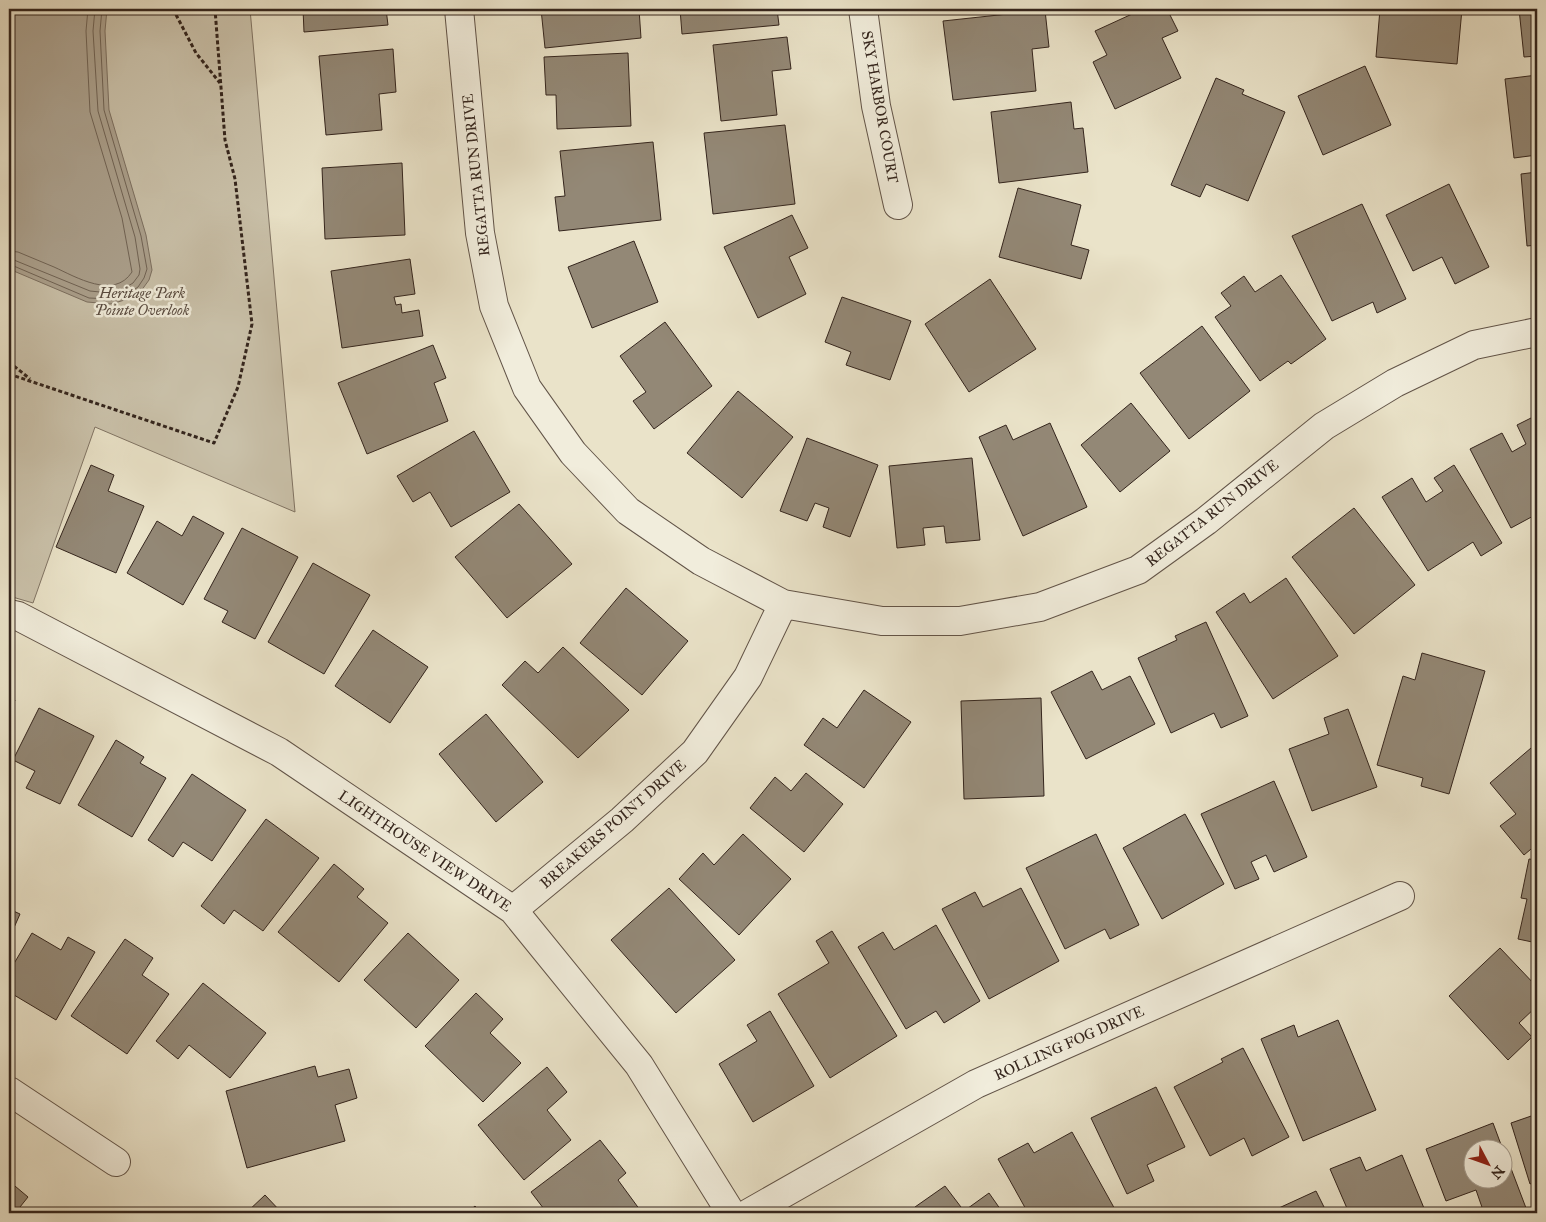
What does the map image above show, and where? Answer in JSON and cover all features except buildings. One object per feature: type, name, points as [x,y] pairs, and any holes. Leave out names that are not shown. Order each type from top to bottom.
[{"type":"street","name":"REGATTA RUN DRIVE","points":[[459,9],[480,233],[494,306],[527,388],[573,453],[628,512],[701,561],[783,604],[882,621],[960,621],[1040,608],[1138,570],[1206,521],[1324,426],[1395,383],[1474,346],[1537,332]]},
{"type":"street","name":"SKY HARBOR COURT","points":[[863,9],[876,106],[898,205]]},
{"type":"street","name":"BREAKERS POINT DRIVE","points":[[513,910],[622,820],[695,752],[748,677],[783,604]]},
{"type":"street","name":"LIGHTHOUSE VIEW DRIVE","points":[[9,614],[18,616],[279,752],[513,910],[639,1065],[731,1213]]},
{"type":"street","name":"ROLLING FOG DRIVE","points":[[749,1213],[976,1084],[1400,896]]},
{"type":"street","points":[[9,1091],[116,1162]]},
{"type":"path","points":[[173,9],[196,53],[221,83]]},
{"type":"path","points":[[9,374],[32,381],[57,392],[214,443],[238,387],[252,324],[235,179],[225,140],[214,9]]},
{"type":"path","points":[[9,362],[32,381]]},
{"type":"green space","name":"Heritage Park Pointe Overlook","points":[[9,9],[250,9],[295,512],[95,427],[33,603],[9,596]]},
{"type":"water","points":[[9,9],[107,9],[105,31],[109,110],[146,235],[152,270],[149,280],[141,291],[128,299],[111,304],[87,302],[9,269]]}]
